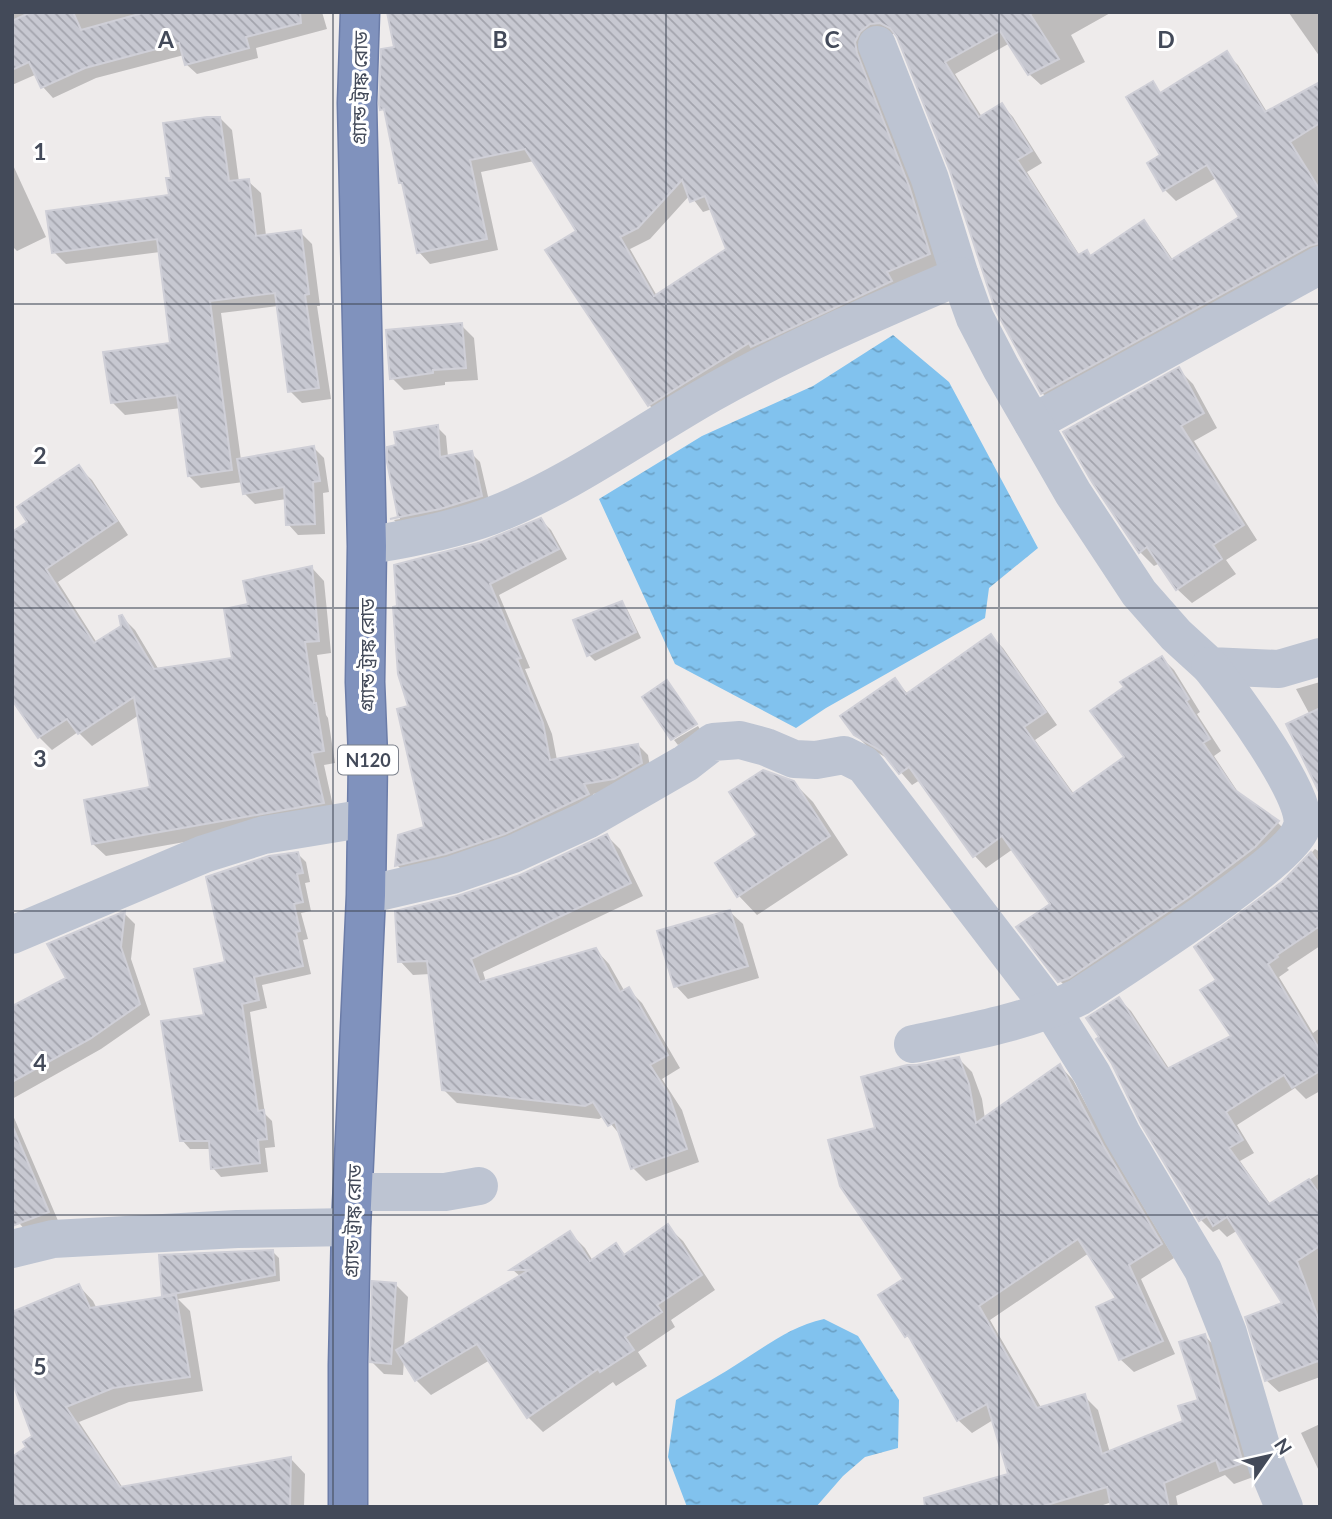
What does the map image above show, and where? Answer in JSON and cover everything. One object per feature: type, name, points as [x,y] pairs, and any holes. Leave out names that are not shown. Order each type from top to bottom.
[{"type":"highway","name":"গ্র্যান্ড ট্রাঙ্ক রোড","points":[[348,1507],[352,1209],[367,818],[367,546],[357,103],[360,12]]},
{"type":"street","points":[[877,44],[930,178],[960,276],[980,328],[1001,368],[1073,493],[1139,593],[1176,635],[1210,666],[1236,698],[1269,748],[1301,806],[1303,825],[1293,842],[1260,873],[1080,997],[1052,1010],[992,1027],[913,1044]]},
{"type":"street","points":[[1033,423],[1320,265]]},
{"type":"street","points":[[367,546],[492,516],[590,466],[775,359],[960,276]]},
{"type":"street","points":[[1210,666],[1279,670],[1320,657]]},
{"type":"street","points":[[366,895],[452,875],[513,854],[587,820],[687,763],[713,742],[740,740],[794,759],[816,760],[845,755],[864,765],[1052,1010],[1092,1074],[1122,1134],[1203,1270],[1228,1333],[1263,1454],[1284,1507]]},
{"type":"street","points":[[12,935],[228,846],[264,835],[367,818]]},
{"type":"street","points":[[12,1249],[53,1239],[237,1229],[479,1186]]},
{"type":"water","points":[[893,335],[949,382],[1038,548],[989,588],[985,618],[826,708],[796,728],[675,664],[599,499],[702,436],[813,386]]},
{"type":"water","points":[[824,1319],[858,1336],[899,1400],[898,1448],[865,1457],[843,1476],[816,1507],[687,1507],[668,1457],[676,1400],[781,1336]]},
{"type":"building","points":[[31,12],[73,12],[81,30],[146,12],[300,12],[301,23],[246,37],[249,48],[185,65],[179,43],[85,68],[41,88],[29,62],[12,70],[12,21]]},
{"type":"building","points":[[387,12],[1034,12],[1030,14],[1059,59],[1028,75],[1000,31],[945,62],[979,117],[1002,103],[1032,151],[1017,160],[1078,255],[1087,250],[1090,256],[1144,220],[1171,260],[1239,217],[1207,165],[1163,191],[1147,163],[1160,155],[1126,97],[1153,81],[1160,93],[1227,51],[1265,112],[1320,82],[1320,123],[1290,142],[1320,190],[1320,243],[1309,246],[1041,394],[995,309],[950,171],[897,37],[890,28],[880,23],[870,24],[860,32],[855,42],[857,53],[909,186],[930,254],[887,272],[892,281],[751,347],[749,343],[648,406],[545,250],[576,231],[525,149],[470,160],[487,239],[417,253],[384,109],[380,110],[379,104],[381,49],[394,47]],"holes":[[[682,180],[690,202],[705,196],[726,249],[654,296],[620,237],[638,228]]]},
{"type":"building","points":[[220,117],[229,181],[249,179],[256,236],[301,230],[309,294],[305,295],[319,388],[288,392],[275,293],[210,301],[232,470],[188,476],[177,395],[111,403],[103,352],[170,343],[157,239],[52,253],[46,211],[169,195],[166,178],[171,178],[163,123]]},
{"type":"building","points":[[462,323],[466,368],[433,370],[433,373],[390,379],[386,330]]},
{"type":"building","points":[[1179,367],[1204,413],[1181,426],[1244,525],[1213,545],[1222,559],[1176,590],[1147,547],[1139,553],[1063,432]]},
{"type":"building","points":[[438,425],[440,457],[472,451],[482,496],[440,509],[390,519],[398,517],[387,462],[387,447],[396,445],[394,432]]},
{"type":"building","points":[[314,446],[320,481],[313,482],[315,524],[286,525],[284,487],[243,494],[237,459]]},
{"type":"building","points":[[79,465],[117,521],[46,569],[94,643],[121,626],[119,616],[122,615],[154,669],[232,658],[224,609],[248,604],[243,581],[312,566],[319,641],[305,642],[324,751],[312,753],[324,803],[92,844],[84,800],[150,787],[134,697],[78,734],[67,719],[38,738],[12,700],[12,532],[27,522],[17,507]]},
{"type":"building","points":[[541,518],[559,549],[490,584],[521,658],[517,659],[543,723],[550,760],[638,744],[642,763],[614,779],[584,784],[589,794],[505,834],[446,854],[395,866],[398,835],[424,827],[397,709],[408,706],[398,674],[393,607],[397,606],[394,565],[482,542]]},
{"type":"building","points":[[622,601],[636,632],[587,656],[573,620]]},
{"type":"building","points":[[991,634],[1046,712],[1024,727],[1072,794],[1124,757],[1090,711],[1124,687],[1120,682],[1162,656],[1210,739],[1203,743],[1235,790],[1279,821],[1255,847],[1189,897],[1069,978],[1058,982],[1016,927],[1050,904],[1002,836],[973,857],[909,767],[899,774],[881,751],[854,735],[840,716],[895,678],[906,694]]},
{"type":"building","points":[[667,680],[697,724],[671,740],[642,697]]},
{"type":"building","points":[[1320,708],[1320,794],[1286,724]]},
{"type":"building","points":[[763,770],[794,781],[830,836],[737,897],[715,863],[757,835],[729,792]]},
{"type":"building","points":[[607,834],[631,883],[471,959],[480,982],[596,948],[620,992],[629,987],[668,1055],[650,1065],[669,1095],[687,1149],[631,1169],[615,1122],[608,1126],[593,1102],[585,1106],[442,1090],[427,961],[398,962],[395,911],[457,896],[520,875]]},
{"type":"building","points":[[298,852],[303,873],[297,874],[303,902],[294,904],[303,966],[254,977],[259,1000],[242,1004],[258,1111],[264,1110],[267,1139],[258,1140],[260,1163],[211,1169],[209,1141],[180,1141],[161,1021],[204,1015],[194,969],[225,962],[206,877],[269,856]]},
{"type":"building","points":[[1311,852],[1320,865],[1320,926],[1268,964],[1320,1050],[1320,1071],[1292,1088],[1284,1075],[1226,1112],[1243,1140],[1229,1148],[1269,1204],[1309,1179],[1320,1195],[1320,1246],[1297,1261],[1320,1323],[1320,1364],[1318,1361],[1265,1381],[1245,1317],[1282,1303],[1227,1217],[1213,1226],[1207,1216],[1199,1221],[1141,1124],[1112,1064],[1096,1039],[1099,1037],[1086,1018],[1119,997],[1167,1069],[1231,1036],[1200,990],[1216,980],[1194,947],[1283,881]]},
{"type":"building","points":[[730,910],[748,966],[674,987],[657,931]]},
{"type":"building","points":[[125,911],[121,947],[140,1004],[90,1039],[12,1082],[12,1006],[66,978],[47,944]]},
{"type":"building","points":[[959,1057],[969,1084],[976,1123],[1060,1064],[1103,1145],[1162,1244],[1129,1265],[1163,1341],[1119,1360],[1096,1307],[1116,1298],[1078,1239],[979,1306],[1037,1408],[1085,1394],[1102,1454],[1183,1421],[1178,1406],[1198,1400],[1179,1342],[1205,1334],[1243,1463],[1220,1471],[1216,1460],[1164,1483],[1169,1507],[1111,1507],[1107,1487],[1040,1507],[925,1507],[924,1498],[1008,1474],[987,1404],[957,1421],[908,1335],[905,1337],[878,1295],[903,1279],[840,1186],[828,1140],[875,1128],[861,1077],[907,1065]]},
{"type":"building","points":[[12,1125],[49,1212],[12,1226]]},
{"type":"building","points":[[668,1224],[702,1275],[657,1305],[662,1312],[625,1337],[634,1350],[600,1372],[598,1369],[527,1418],[477,1344],[415,1381],[396,1350],[529,1270],[510,1270],[570,1231],[590,1261],[616,1243],[624,1255]]},
{"type":"building","points":[[273,1250],[275,1275],[162,1296],[159,1255]]},
{"type":"building","points":[[372,1281],[396,1283],[391,1364],[370,1362]]},
{"type":"building","points":[[79,1284],[90,1308],[176,1295],[190,1377],[113,1388],[66,1407],[120,1487],[291,1457],[290,1507],[12,1507],[12,1457],[26,1447],[23,1442],[32,1436],[12,1381],[12,1312]]}]
